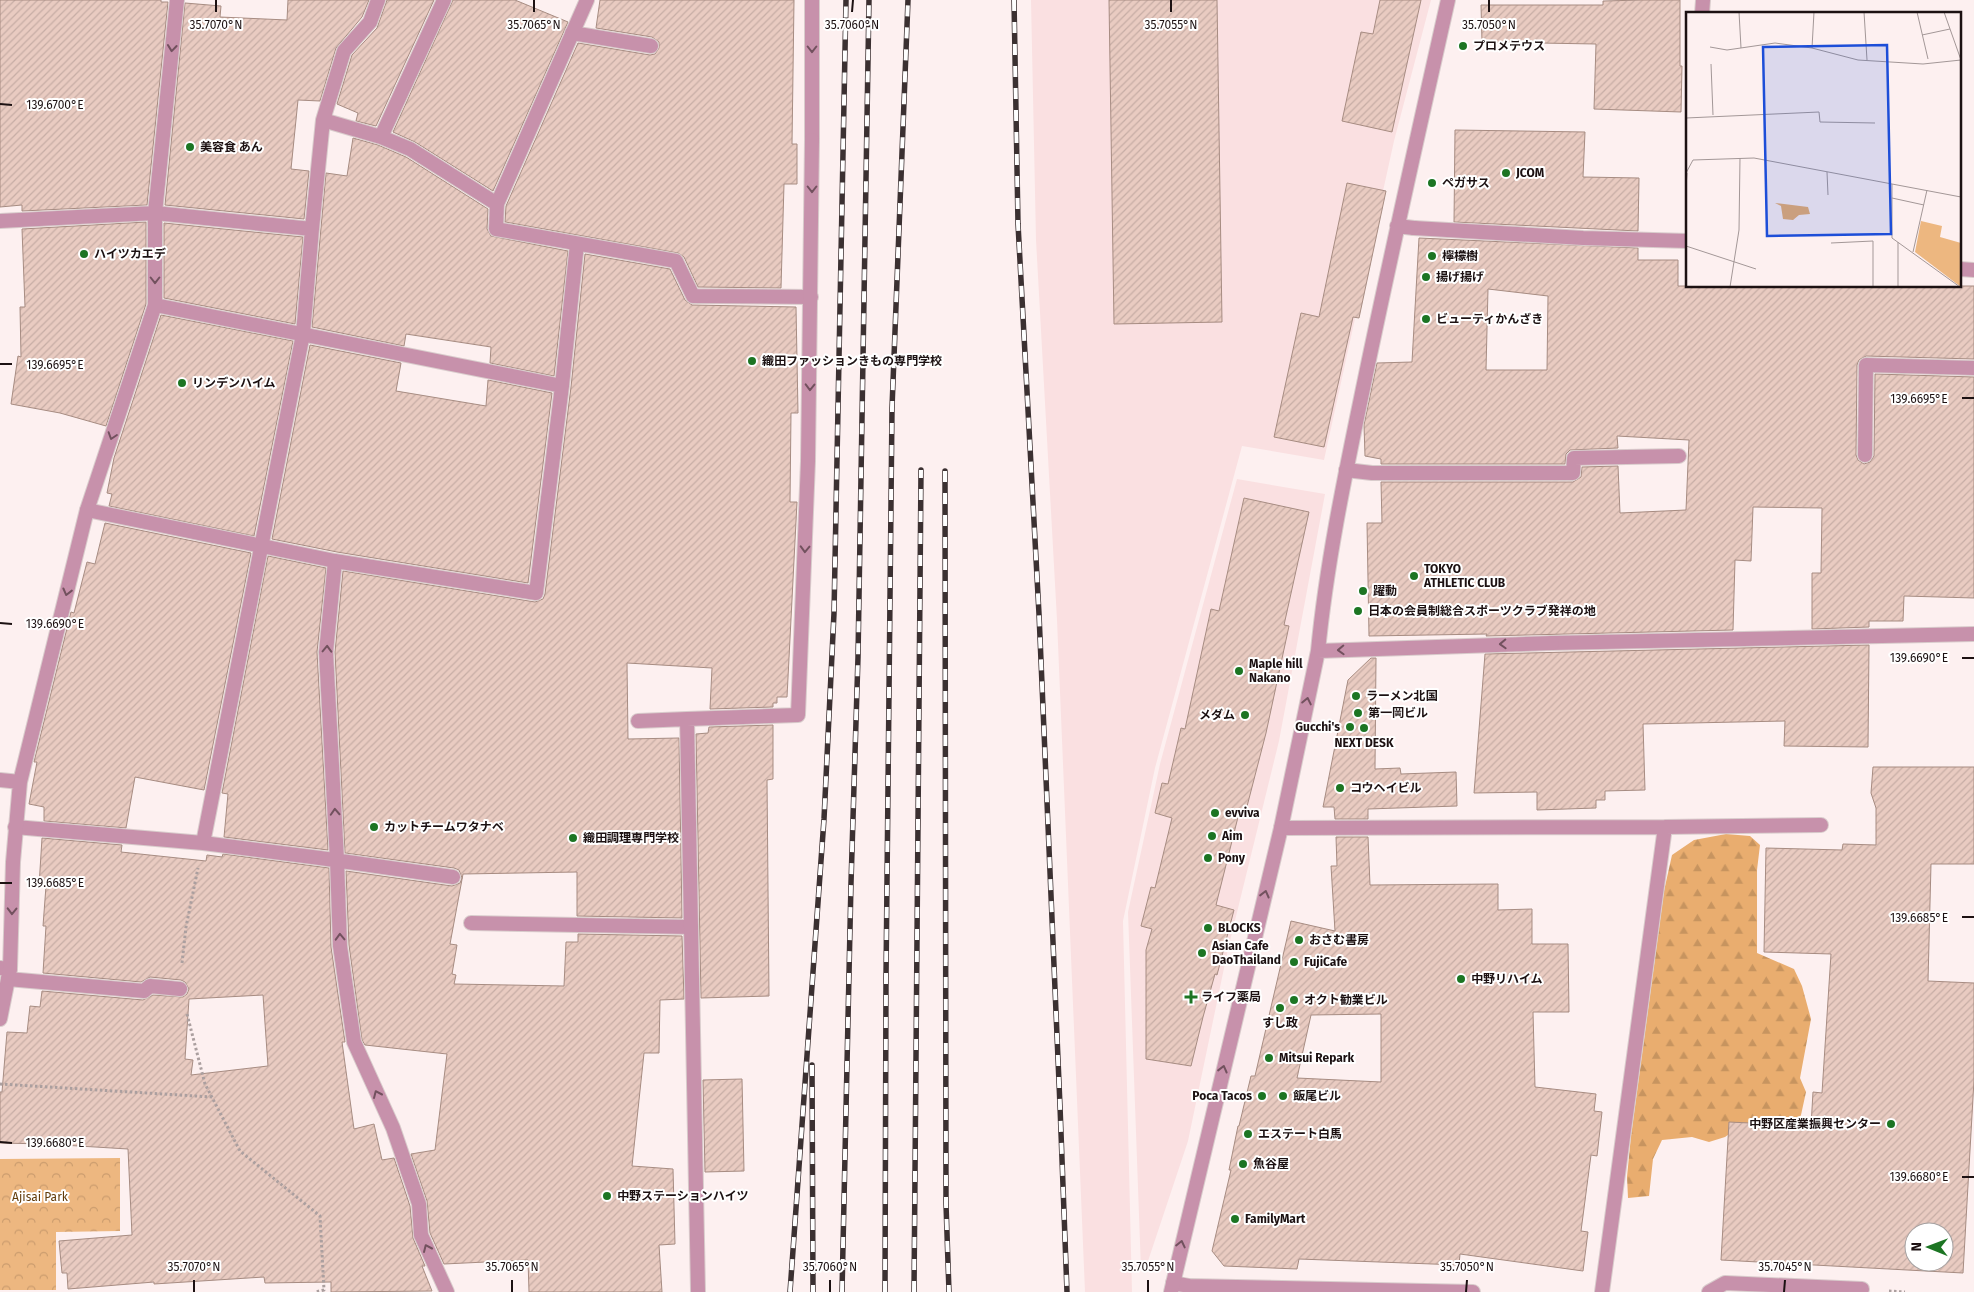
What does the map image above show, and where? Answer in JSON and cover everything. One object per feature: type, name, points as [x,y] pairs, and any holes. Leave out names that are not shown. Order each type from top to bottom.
[{"type":"street","points":[[0,1019],[6,972],[15,827],[20,782],[87,510],[155,305],[155,213],[177,0]]},
{"type":"street","points":[[203,843],[263,546],[303,334],[323,120],[344,51],[370,22],[378,0]]},
{"type":"street","points":[[381,136],[444,0]]},
{"type":"street","points":[[587,0],[497,204],[496,229],[676,260],[693,296],[811,297]]},
{"type":"street","points":[[638,721],[798,715],[808,461],[811,297],[812,0]]},
{"type":"street","points":[[1448,0],[1397,226],[1346,470],[1321,620],[1318,650],[1281,828],[1172,1288],[1189,1286],[1473,1292]]},
{"type":"street","points":[[572,34],[651,46]]},
{"type":"street","points":[[323,120],[381,136],[410,149],[497,204]]},
{"type":"street","points":[[0,221],[155,213],[312,229]]},
{"type":"street","points":[[1397,226],[1583,238],[1686,241]]},
{"type":"street","points":[[87,510],[335,561],[536,593],[562,386],[577,244]]},
{"type":"street","points":[[155,305],[562,386]]},
{"type":"street","points":[[1865,455],[1866,365],[1974,368]]},
{"type":"street","points":[[1346,470],[1372,473],[1573,473],[1574,458],[1680,456]]},
{"type":"street","points":[[335,561],[326,652],[338,860],[340,946],[354,1042],[393,1128],[419,1204],[421,1235],[447,1292]]},
{"type":"street","points":[[1318,650],[1974,634]]},
{"type":"street","points":[[687,720],[698,1292]]},
{"type":"street","points":[[0,780],[20,782]]},
{"type":"street","points":[[1281,828],[1821,825]]},
{"type":"street","points":[[15,827],[203,843],[453,877]]},
{"type":"street","points":[[1602,1292],[1665,827]]},
{"type":"street","points":[[471,923],[691,927]]},
{"type":"street","points":[[6,972],[144,991],[150,986],[180,989]]},
{"type":"street","points":[[1708,1292],[1726,1282],[1862,1289]]},
{"type":"path","points":[[203,843],[186,927],[180,989],[205,1084],[240,1151],[320,1216],[324,1290],[315,1292]]},
{"type":"path","points":[[0,1084],[212,1097]]},
{"type":"shaded area","points":[[1031,0],[1431,0],[1394,141],[1324,460],[1242,446],[1155,768],[1123,921],[1132,1292],[1085,1292],[1057,620],[1036,240]]},
{"type":"shaded area","points":[[1237,479],[1325,494],[1279,741],[1228,949],[1188,1141],[1145,1270],[1141,1270],[1128,912],[1160,764]]},
{"type":"green space","points":[[1726,834],[1750,836],[1760,845],[1757,870],[1757,953],[1794,969],[1802,986],[1811,1019],[1800,1078],[1806,1092],[1801,1115],[1796,1124],[1768,1130],[1739,1127],[1725,1137],[1709,1142],[1692,1137],[1662,1140],[1653,1159],[1649,1196],[1628,1198],[1627,1177],[1631,1136],[1664,891],[1672,855],[1694,840]]},
{"type":"green space","name":"Ajisai Park","points":[[120,1158],[120,1231],[56,1232],[56,1290],[0,1290],[0,1159]]},
{"type":"building","points":[[0,0],[161,0],[161,2],[168,2],[147,205],[22,211],[22,205],[0,207]]},
{"type":"building","points":[[288,0],[369,0],[362,17],[336,48],[320,101],[298,100],[291,169],[309,171],[304,219],[165,205],[185,3],[221,6],[220,17],[287,20]]},
{"type":"building","points":[[387,0],[434,0],[376,126],[356,121],[358,113],[337,104],[352,55],[377,28]]},
{"type":"building","points":[[453,0],[515,0],[568,22],[493,191],[415,142],[393,132]]},
{"type":"building","points":[[600,0],[794,0],[792,144],[797,144],[797,184],[784,184],[781,288],[698,287],[684,257],[678,253],[505,222],[506,206],[578,43],[650,55],[655,54],[659,48],[659,42],[652,37],[596,28]]},
{"type":"building","points":[[1109,0],[1217,0],[1222,322],[1114,324]]},
{"type":"building","points":[[1380,0],[1421,0],[1392,132],[1342,121],[1361,32],[1373,34]]},
{"type":"building","points":[[1680,0],[1681,112],[1594,109],[1596,44],[1482,42],[1481,5],[1603,5],[1603,1]]},
{"type":"building","points":[[1455,130],[1585,132],[1583,177],[1639,178],[1638,231],[1454,222]]},
{"type":"building","points":[[353,138],[378,145],[406,157],[488,209],[487,229],[491,236],[568,251],[554,376],[490,363],[491,347],[406,334],[404,346],[312,327],[326,173],[347,176]]},
{"type":"building","points":[[1347,183],[1386,191],[1359,318],[1353,317],[1324,447],[1274,437],[1301,313],[1319,317]]},
{"type":"building","points":[[146,222],[146,304],[106,426],[60,413],[11,404],[18,356],[21,357],[20,307],[25,307],[22,229]]},
{"type":"building","points":[[164,223],[303,237],[295,324],[164,298]]},
{"type":"building","points":[[1419,238],[1638,248],[1638,260],[1678,260],[1678,286],[1686,286],[1686,288],[1962,288],[1962,286],[1974,286],[1974,359],[1866,356],[1859,360],[1857,365],[1856,455],[1858,460],[1864,464],[1870,462],[1874,456],[1875,374],[1974,377],[1974,598],[1904,596],[1903,621],[1869,621],[1869,627],[1812,629],[1812,573],[1821,573],[1822,508],[1753,507],[1751,561],[1735,560],[1733,630],[1486,636],[1487,634],[1369,636],[1367,523],[1382,523],[1381,482],[1573,482],[1581,477],[1582,467],[1618,466],[1620,513],[1686,510],[1689,440],[1617,436],[1618,448],[1570,450],[1566,454],[1565,464],[1381,464],[1381,459],[1365,456],[1364,425],[1377,363],[1412,362]],"holes":[[[1488,289],[1548,296],[1547,370],[1486,370]]]},
{"type":"building","points":[[585,254],[670,269],[685,300],[692,305],[796,307],[798,413],[791,413],[790,502],[797,502],[787,697],[777,697],[777,703],[773,703],[773,707],[710,709],[712,668],[627,663],[628,739],[679,738],[682,918],[577,916],[577,872],[463,874],[450,944],[457,945],[452,974],[456,975],[454,984],[564,986],[566,942],[578,942],[578,934],[682,936],[684,999],[660,1000],[659,1053],[644,1053],[632,1166],[673,1169],[675,1244],[659,1245],[662,1292],[529,1292],[528,1260],[444,1264],[430,1233],[427,1201],[411,1154],[435,1150],[447,1054],[365,1045],[362,1040],[349,945],[346,871],[452,886],[460,883],[462,878],[459,870],[454,868],[345,853],[335,652],[343,571],[535,602],[543,599],[571,387]]},
{"type":"building","points":[[161,315],[293,341],[254,536],[109,506],[112,494],[107,493],[114,458]]},
{"type":"building","points":[[310,345],[401,363],[396,391],[486,406],[488,380],[552,393],[528,583],[337,552],[272,539]]},
{"type":"building","points":[[1244,498],[1309,512],[1284,625],[1289,626],[1266,733],[1244,818],[1238,817],[1216,905],[1234,910],[1191,1066],[1146,1059],[1146,950],[1152,929],[1141,926],[1151,887],[1155,888],[1172,818],[1155,813],[1162,783],[1168,784],[1181,728],[1185,729],[1211,609],[1219,611]]},
{"type":"building","points":[[105,523],[251,553],[204,790],[135,777],[126,828],[44,821],[44,807],[29,804],[37,762],[34,762],[71,612],[74,613],[87,562],[95,564]]},
{"type":"building","points":[[268,556],[326,568],[317,652],[328,850],[224,837],[228,794],[222,793]]},
{"type":"building","points":[[1869,645],[1868,747],[1784,746],[1785,721],[1643,724],[1645,790],[1605,791],[1605,800],[1596,800],[1596,808],[1537,810],[1537,792],[1474,793],[1485,654]]},
{"type":"building","points":[[1371,658],[1376,658],[1375,769],[1400,768],[1401,774],[1456,772],[1457,806],[1368,809],[1368,819],[1335,819],[1334,807],[1323,807],[1348,680]]},
{"type":"building","points":[[773,725],[773,779],[767,780],[769,996],[701,998],[696,734],[708,733],[709,727]]},
{"type":"building","name":"中野区産業振興センター","points":[[1873,767],[1974,767],[1974,864],[1931,864],[1928,981],[1974,983],[1974,1080],[1963,1273],[1944,1272],[1954,1272],[1954,1222],[1904,1222],[1904,1270],[1721,1260],[1729,1122],[1811,1126],[1813,1092],[1822,1093],[1831,954],[1764,952],[1766,848],[1842,850],[1843,844],[1876,845],[1876,808],[1871,793]]},
{"type":"building","points":[[1336,837],[1368,837],[1370,885],[1498,884],[1498,910],[1532,909],[1532,944],[1568,944],[1569,1012],[1533,1012],[1535,1087],[1596,1094],[1594,1111],[1602,1112],[1597,1156],[1591,1155],[1581,1231],[1588,1232],[1583,1271],[1460,1254],[1459,1265],[1299,1259],[1297,1269],[1224,1266],[1212,1251],[1231,1170],[1229,1170],[1238,1126],[1251,1076],[1255,1076],[1291,921],[1335,931],[1331,866],[1337,866]],"holes":[[[1381,1014],[1381,1082],[1297,1078],[1311,1015]]]},
{"type":"building","points":[[42,838],[122,845],[121,852],[206,861],[207,855],[222,857],[223,854],[329,868],[331,947],[345,1042],[342,1042],[354,1129],[374,1124],[382,1160],[394,1158],[410,1206],[413,1238],[425,1266],[422,1266],[432,1291],[331,1292],[331,1282],[265,1283],[264,1277],[154,1284],[154,1282],[68,1289],[67,1273],[62,1273],[59,1241],[132,1235],[128,1149],[0,1143],[0,1092],[2,1092],[7,1032],[27,1033],[30,1006],[40,1007],[42,991],[143,1000],[153,995],[183,997],[189,989],[185,982],[181,980],[150,977],[141,982],[43,973],[46,926],[43,926],[46,886],[39,886]],"holes":[[[263,995],[268,1066],[191,1075],[193,1060],[185,1059],[189,999]]]},
{"type":"building","points":[[742,1079],[744,1171],[705,1172],[703,1080]]},
{"type":"railway","points":[[790,1292],[824,819],[834,613],[846,0]]},
{"type":"railway","points":[[842,1292],[858,657],[869,0]]},
{"type":"railway","points":[[885,1292],[892,408],[908,0]]},
{"type":"railway","points":[[1014,0],[1018,224],[1039,614],[1067,1292]]},
{"type":"railway","points":[[914,1292],[921,470]]},
{"type":"railway","points":[[945,471],[946,1204],[949,1292]]},
{"type":"railway","points":[[812,1065],[813,1292]]},
{"type":"place","name":"プロメテウス","points":[[1463,46]]},
{"type":"place","name":"美容食 あん","points":[[190,147]]},
{"type":"place","name":"JCOM","points":[[1506,173]]},
{"type":"place","name":"ペガサス","points":[[1432,183]]},
{"type":"place","name":"ハイツカエデ","points":[[84,254]]},
{"type":"place","name":"檸檬樹","points":[[1432,256]]},
{"type":"place","name":"揚げ揚げ","points":[[1426,277]]},
{"type":"place","name":"ビューティかんざき","points":[[1426,319]]},
{"type":"place","name":"織田ファッションきもの専門学校","points":[[752,361]]},
{"type":"place","name":"リンデンハイム","points":[[182,383]]},
{"type":"place","name":"TOKYO ATHLETIC CLUB","points":[[1414,576]]},
{"type":"place","name":"躍動","points":[[1363,591]]},
{"type":"place","name":"日本の会員制総合スポーツクラブ発祥の地","points":[[1358,611]]},
{"type":"place","name":"Maple hill Nakano","points":[[1239,671]]},
{"type":"place","name":"ラーメン北国","points":[[1356,696]]},
{"type":"place","name":"第一岡ビル","points":[[1358,713]]},
{"type":"place","name":"メダム","points":[[1245,715]]},
{"type":"place","name":"Gucchi's","points":[[1350,727]]},
{"type":"place","name":"NEXT DESK","points":[[1364,728]]},
{"type":"place","name":"コウヘイビル","points":[[1340,788]]},
{"type":"place","name":"evviva","points":[[1215,813]]},
{"type":"place","name":"カットチームワタナベ","points":[[374,827]]},
{"type":"place","name":"Aim","points":[[1212,836]]},
{"type":"place","name":"織田調理専門学校","points":[[573,838]]},
{"type":"place","name":"Pony","points":[[1208,858]]},
{"type":"place","name":"BLOCKS","points":[[1208,928]]},
{"type":"place","name":"おさむ書房","points":[[1299,940]]},
{"type":"place","name":"Asian Cafe DaoThailand","points":[[1202,953]]},
{"type":"place","name":"FujiCafe","points":[[1294,962]]},
{"type":"place","name":"中野リハイム","points":[[1461,979]]},
{"type":"place","name":"ライフ薬局","points":[[1191,997]]},
{"type":"place","name":"オクト勧業ビル","points":[[1294,1000]]},
{"type":"place","name":"すし政","points":[[1280,1008]]},
{"type":"place","name":"Mitsui Repark","points":[[1269,1058]]},
{"type":"place","name":"Poca Tacos","points":[[1262,1096]]},
{"type":"place","name":"飯尾ビル","points":[[1283,1096]]},
{"type":"place","name":"中野区産業振興センター","points":[[1891,1124]]},
{"type":"place","name":"エステート白馬","points":[[1248,1134]]},
{"type":"place","name":"魚谷屋","points":[[1243,1164]]},
{"type":"place","name":"中野ステーションハイツ","points":[[607,1196]]},
{"type":"place","name":"FamilyMart","points":[[1235,1219]]}]
